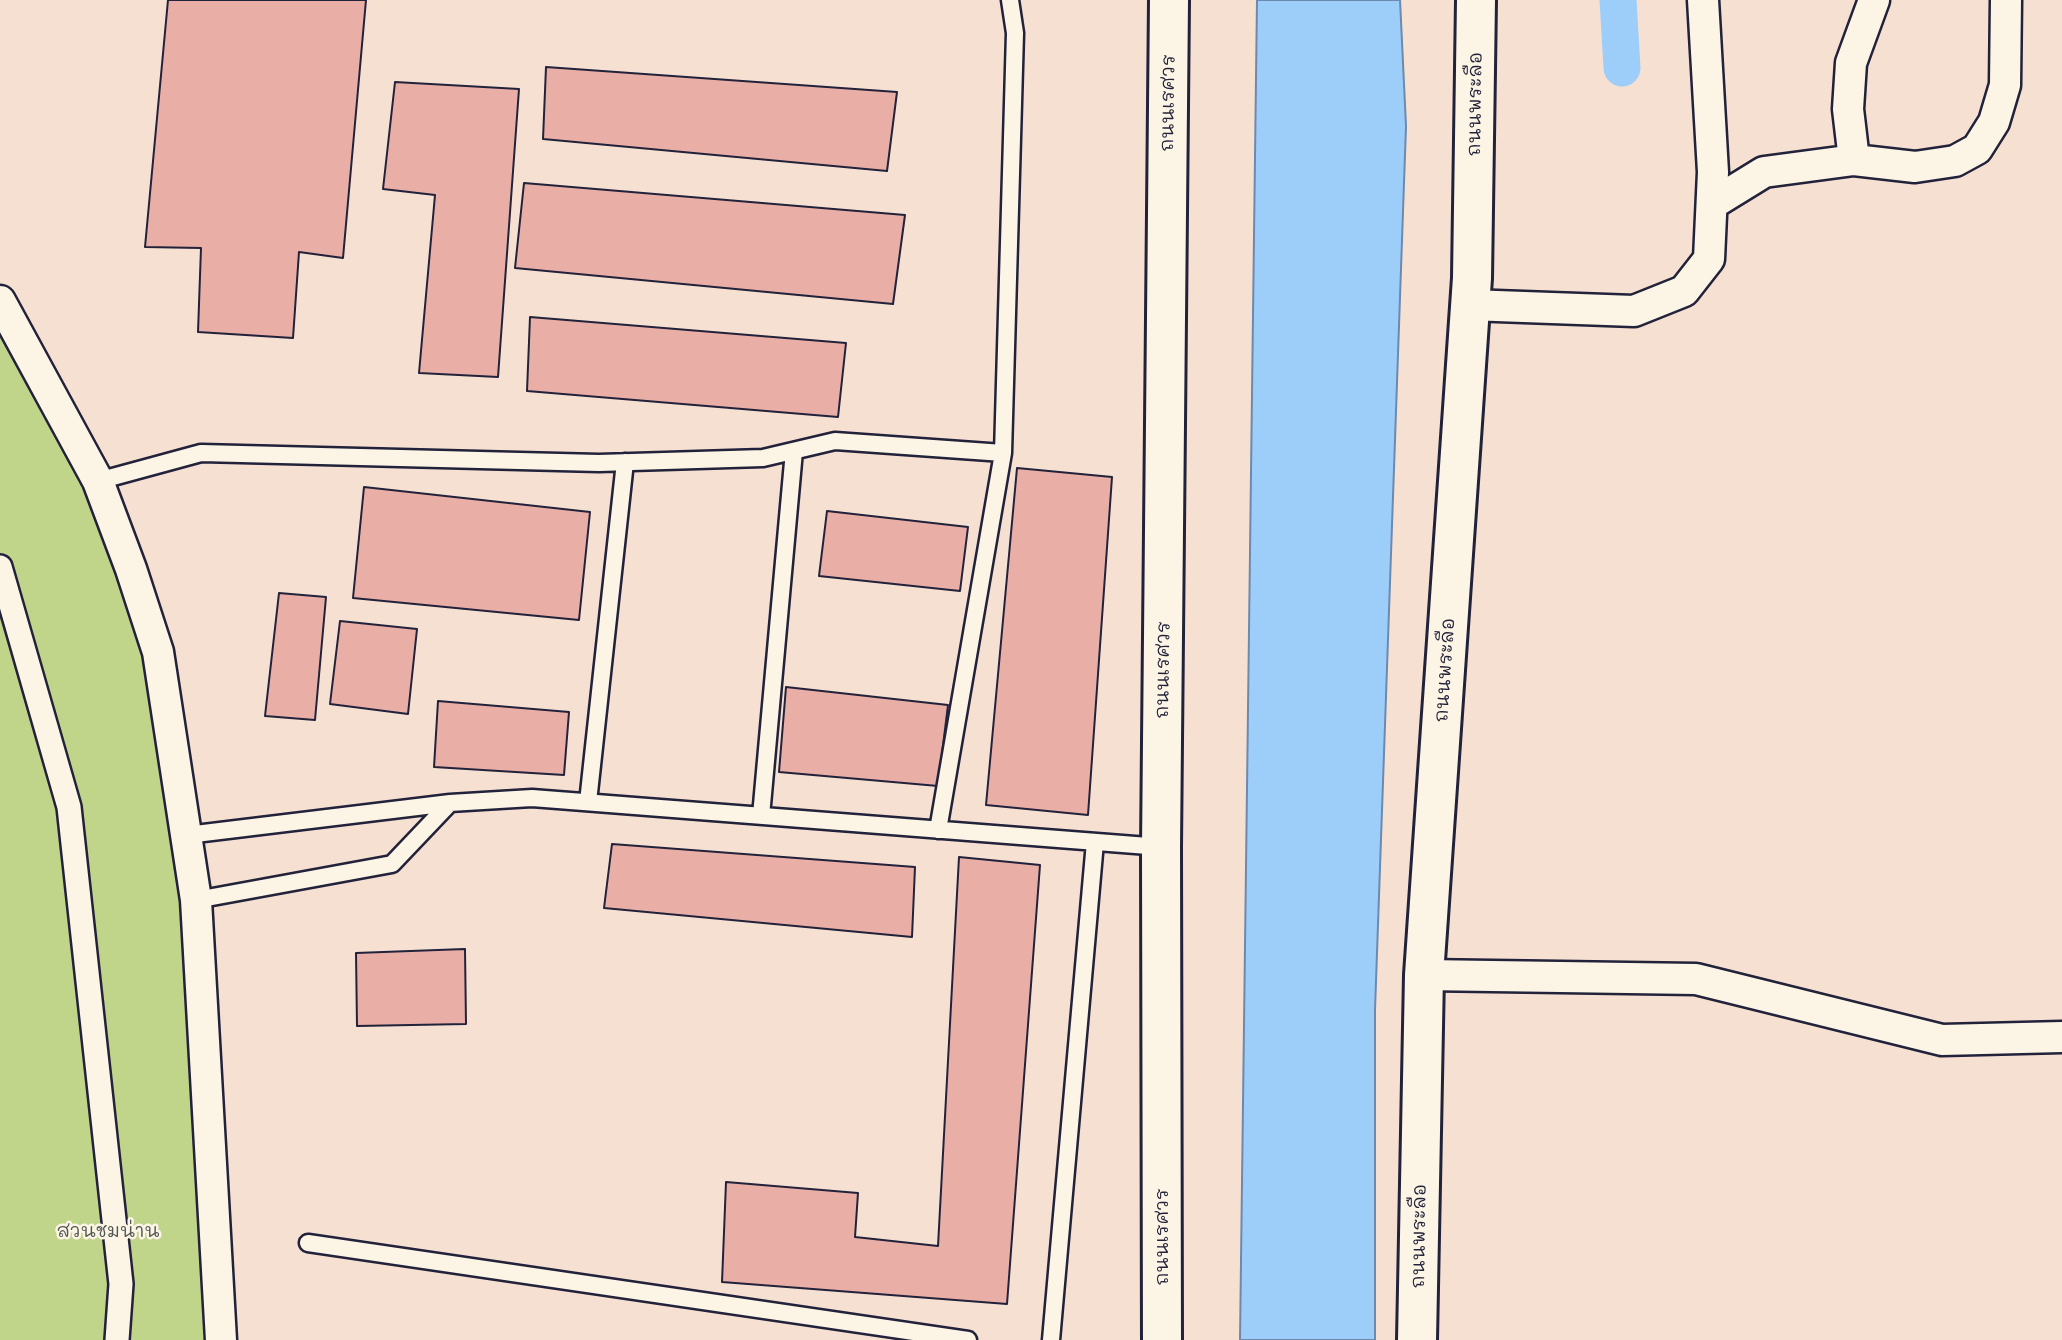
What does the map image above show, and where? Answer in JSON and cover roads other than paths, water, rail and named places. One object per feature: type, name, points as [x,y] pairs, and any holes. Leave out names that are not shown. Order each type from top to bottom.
[{"type":"street","name":"ถนนเรศวร","points":[[1162,1340],[1161,847],[1169,0]]},
{"type":"street","name":"ถนนพระลือ","points":[[1417,1340],[1424,975],[1469,305],[1476,0]]},
{"type":"street","points":[[1469,305],[1634,312],[1684,291],[1709,259],[1713,172],[1703,0]]},
{"type":"street","points":[[1854,160],[1848,109],[1851,63],[1874,0]]},
{"type":"street","points":[[1712,204],[1764,172],[1854,160],[1915,167],[1955,161],[1977,149],[1994,122],[2005,85],[2006,0]]},
{"type":"street","points":[[0,301],[98,481],[158,652],[196,900],[222,1340]]},
{"type":"street","points":[[0,567],[69,807],[121,1284],[117,1340]]},
{"type":"street","points":[[1424,975],[1696,979],[1942,1040],[2062,1037]]},
{"type":"lane","points":[[938,830],[1003,453],[1015,33],[1010,0]]},
{"type":"lane","points":[[98,481],[201,453],[625,462],[763,458],[835,441],[1003,453]]},
{"type":"lane","points":[[761,816],[793,451]]},
{"type":"lane","points":[[588,802],[625,462]]},
{"type":"lane","points":[[187,835],[450,803],[532,798],[1161,847]]},
{"type":"lane","points":[[196,900],[391,864],[450,803]]},
{"type":"lane","points":[[1051,1340],[1094,842]]},
{"type":"lane","points":[[308,1243],[968,1340]]},
{"type":"water","points":[[1257,0],[1400,0],[1406,126],[1375,1010],[1375,1340],[1240,1340]]},
{"type":"waterway","points":[[1618,0],[1622,68]]},
{"type":"park label","name":"สวนชมน่าน","points":[[108,1231]]}]
